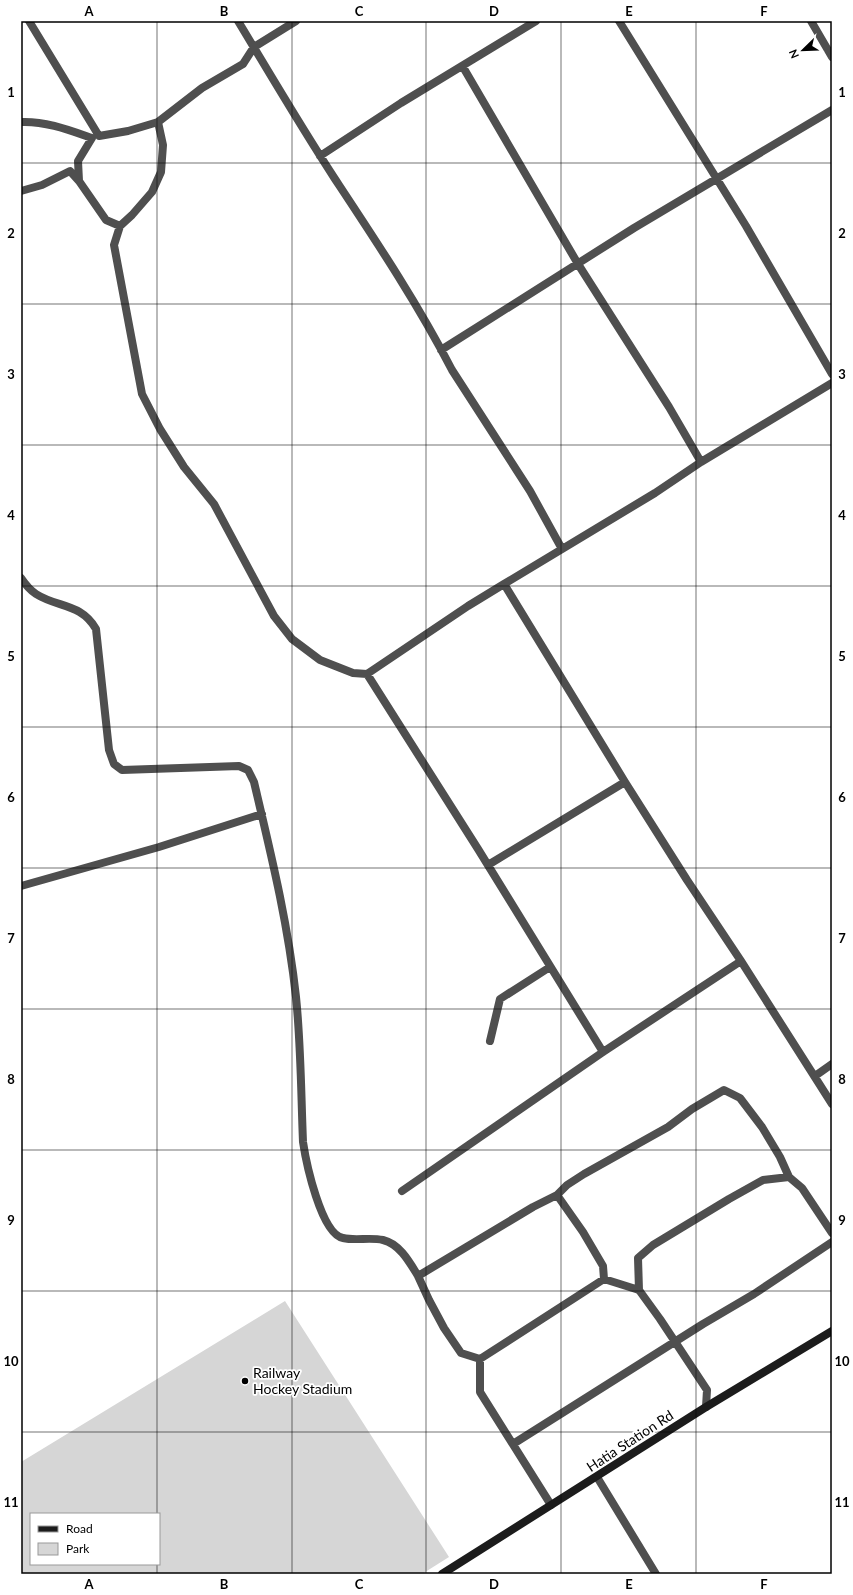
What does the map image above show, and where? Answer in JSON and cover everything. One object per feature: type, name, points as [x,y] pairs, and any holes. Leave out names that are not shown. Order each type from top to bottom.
[{"type":"street","points":[[29,21],[96,136]]},
{"type":"street","points":[[238,21],[320,156],[371,233],[452,370],[530,491],[562,549]]},
{"type":"street","points":[[21,122],[33,121],[96,136],[128,131],[158,122],[202,88],[243,64],[254,47],[296,21]]},
{"type":"street","points":[[320,156],[396,107],[536,21]]},
{"type":"street","points":[[619,21],[670,105],[718,179],[832,374]]},
{"type":"street","points":[[811,21],[832,57]]},
{"type":"street","points":[[463,67],[578,264],[669,407],[701,462]]},
{"type":"street","points":[[441,350],[634,228],[832,110]]},
{"type":"street","points":[[158,122],[163,144],[161,172],[152,192],[120,226],[114,245],[142,394],[160,429],[184,467],[214,504],[274,616],[292,639],[320,660],[353,673],[367,674],[468,606],[832,383]]},
{"type":"street","points":[[79,181],[78,161],[96,136]]},
{"type":"street","points":[[21,190],[42,185],[70,171],[79,181],[106,220],[120,226]]},
{"type":"street","points":[[21,578],[24,588],[84,613],[91,619],[96,629],[109,750],[114,764],[122,770],[239,766],[248,770],[254,782],[282,900],[296,995],[305,1161],[326,1222],[333,1233],[342,1238],[383,1240],[395,1246],[407,1259],[418,1276],[444,1328],[461,1353],[480,1359]]},
{"type":"street","points":[[504,584],[624,782],[741,960],[832,1104]]},
{"type":"street","points":[[367,674],[488,866],[602,1052]]},
{"type":"street","points":[[488,866],[624,782]]},
{"type":"street","points":[[21,886],[159,847],[262,814]]},
{"type":"street","points":[[402,1190],[602,1052],[741,960]]},
{"type":"street","points":[[490,1041],[500,999],[550,966]]},
{"type":"street","points":[[815,1076],[832,1064]]},
{"type":"street","points":[[418,1276],[533,1207],[557,1195],[584,1174],[668,1127],[692,1109],[724,1090],[740,1098],[762,1127],[780,1157],[789,1177],[802,1188],[832,1233]]},
{"type":"street","points":[[706,1407],[707,1390],[639,1290],[638,1258],[654,1245],[763,1180],[789,1177]]},
{"type":"street","points":[[557,1195],[587,1239],[602,1266],[604,1279]]},
{"type":"street","points":[[513,1444],[703,1324],[754,1294],[832,1242]]},
{"type":"street","points":[[480,1359],[604,1279]]},
{"type":"street","points":[[604,1279],[639,1290]]},
{"type":"street","name":"Hatia Station Rd","points":[[442,1574],[706,1407],[832,1331]]},
{"type":"street","points":[[480,1359],[480,1392],[552,1505]]},
{"type":"street","points":[[597,1477],[656,1574]]},
{"type":"green space","name":"Railway Hockey Stadium","points":[[285,1301],[449,1557],[422,1574],[21,1574],[21,1462]]},
{"type":"place","name":"Railway Hockey Stadium","points":[[245,1381]]}]
